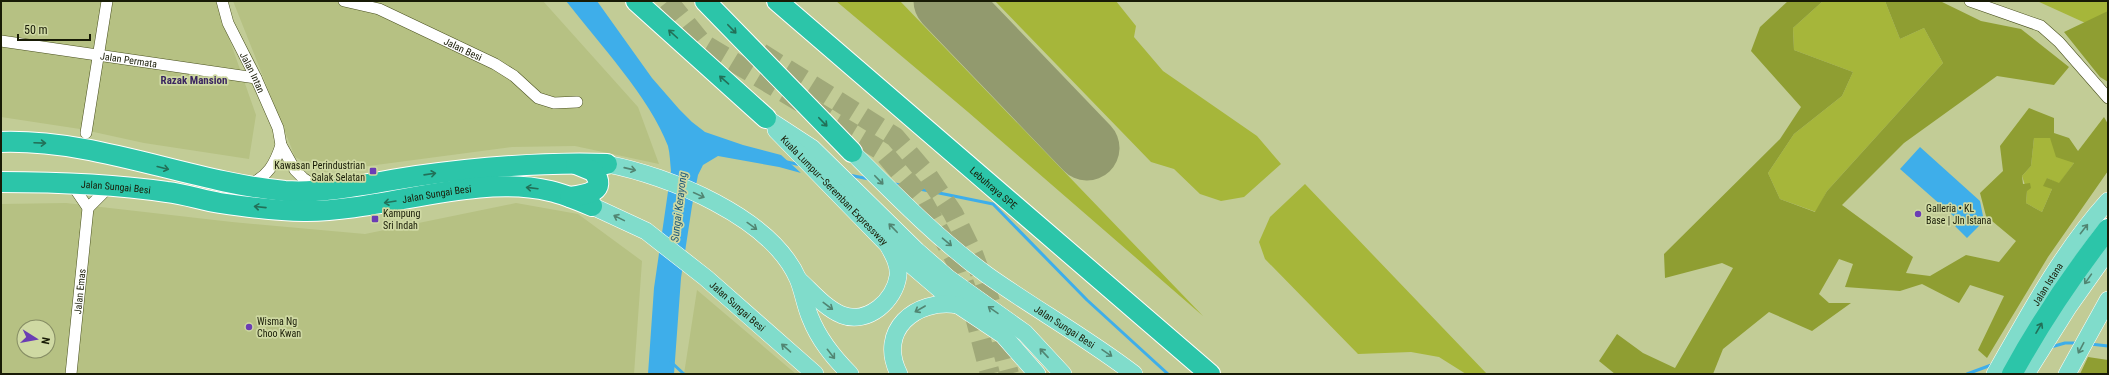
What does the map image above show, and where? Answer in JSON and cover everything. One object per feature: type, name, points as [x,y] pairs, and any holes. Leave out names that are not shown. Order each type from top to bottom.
[{"type":"highway","name":"Kuala Lumpur–Seremban Expressway","points":[[636,1],[766,118]]},
{"type":"highway","points":[[705,1],[852,152]]},
{"type":"highway","name":"Lebuhraya SPE","points":[[777,1],[1210,374]]},
{"type":"highway","name":"Lebuhraya SPE","points":[[789,1],[1220,374]]},
{"type":"highway","name":"Jalan Sungai Besi","points":[[1,142],[46,143],[85,149],[200,177],[286,191],[322,190],[476,168],[575,163],[607,164]]},
{"type":"highway","points":[[570,197],[591,194],[596,190],[596,175],[593,171],[575,163]]},
{"type":"highway","name":"Jalan Sungai Besi","points":[[1,182],[71,183],[110,186],[167,192],[221,203],[305,211],[336,210],[470,189],[504,187],[550,191],[592,206]]},
{"type":"highway","points":[[2012,374],[2046,316],[2080,265],[2108,229]]},
{"type":"main road","name":"Kuala Lumpur–Seremban Expressway","points":[[766,118],[783,139],[888,245],[958,304],[1003,336],[1036,374]]},
{"type":"main road","points":[[766,118],[812,148],[917,251],[943,273],[1025,333],[1063,374]]},
{"type":"main road","name":"Jalan Sungai Besi","points":[[852,152],[906,208],[987,274],[1110,355],[1134,374]]},
{"type":"main road","name":"Jalan Sungai Besi","points":[[607,164],[652,175],[720,204],[760,232],[776,246],[790,263],[799,280]]},
{"type":"main road","name":"Jalan Istana","points":[[1995,374],[2034,306],[2072,245],[2108,201]]},
{"type":"main road","name":"Jalan Sungai Besi","points":[[592,206],[646,231],[706,278],[815,374]]},
{"type":"main road","points":[[799,280],[831,309],[843,315],[864,316],[875,311],[885,303],[895,288],[898,275],[897,262],[888,245]]},
{"type":"main road","points":[[2026,374],[2069,306],[2108,251]]},
{"type":"main road","points":[[799,280],[802,296],[816,331],[834,358],[850,374]]},
{"type":"main road","points":[[2069,372],[2092,327],[2108,300]]},
{"type":"main road","points":[[899,374],[892,355],[892,344],[894,335],[899,326],[925,306],[945,303],[958,304]]},
{"type":"street","points":[[86,133],[107,1]]},
{"type":"street","name":"Jalan Intan","points":[[222,1],[228,23],[256,78],[278,128],[281,145],[295,170],[303,178],[322,190]]},
{"type":"street","name":"Jalan Besi","points":[[344,1],[379,9],[495,64],[514,76],[538,98],[554,103],[577,102]]},
{"type":"street","points":[[1970,1],[2041,26],[2059,42],[2108,98]]},
{"type":"street","name":"Jalan Permata","points":[[1,41],[256,78]]},
{"type":"street","points":[[248,186],[260,180],[270,171],[276,160],[281,145]]},
{"type":"street","points":[[71,183],[88,208],[110,186]]},
{"type":"street","name":"Jalan Emas","points":[[71,374],[88,208]]},
{"type":"shaded area","points":[[1,1],[216,1],[256,115],[249,159],[144,143],[80,129],[1,117]]},
{"type":"shaded area","points":[[233,1],[543,1],[638,107],[659,164],[575,146],[512,147],[323,172],[295,157]]},
{"type":"shaded area","points":[[66,203],[232,222],[365,234],[516,203],[578,214],[642,261],[634,374],[1,374],[1,204]]},
{"type":"shaded area","points":[[697,290],[796,374],[684,374]]},
{"type":"green space","points":[[836,1],[900,1],[1203,316],[968,112]]},
{"type":"green space","points":[[995,1],[1116,1],[1136,26],[1134,37],[1163,71],[1257,136],[1281,164],[1244,197],[1221,201],[1200,194],[1174,169],[1151,162]]},
{"type":"green space","points":[[1788,1],[1823,1],[1793,28],[1794,50],[1853,72],[1842,96],[1794,134],[1768,173],[1780,199],[1815,212],[1827,191],[1943,63],[1924,28],[1900,39],[1885,1],[1940,1],[1981,21],[2021,29],[2069,67],[2054,85],[1997,76],[1904,143],[1842,205],[1913,257],[1906,273],[1930,276],[1966,255],[1999,262],[2016,241],[1986,216],[1980,193],[2003,171],[2000,146],[2029,108],[2054,118],[2054,133],[2069,138],[2078,151],[2104,117],[2108,124],[2108,171],[2048,257],[1987,358],[1978,350],[2004,296],[1970,285],[1959,303],[1922,284],[1900,291],[1845,287],[1853,264],[1839,259],[1819,294],[1829,303],[1851,303],[1812,331],[1769,312],[1723,349],[1713,374],[1615,374],[1599,361],[1617,334],[1643,353],[1675,368],[1733,268],[1722,263],[1665,278],[1664,254],[1780,139],[1801,107],[1751,51],[1760,27]],"holes":[[[2034,138],[2050,138],[2056,157],[2074,163],[2059,183],[2047,178],[2043,186],[2052,189],[2042,212],[2026,203],[2027,191],[2031,188],[2030,183],[2023,184],[2022,176],[2031,166]]]},
{"type":"green space","points":[[1823,1],[1885,1],[1900,39],[1924,28],[1943,63],[1827,191],[1816,212],[1780,199],[1768,173],[1794,134],[1842,96],[1853,72],[1794,50],[1793,28]]},
{"type":"green space","points":[[2037,1],[2108,1],[2108,30],[2103,31]]},
{"type":"green space","points":[[2108,11],[2108,82],[2100,77],[2064,32]]},
{"type":"green space","points":[[2034,138],[2050,138],[2074,163],[2059,184],[2047,178],[2052,189],[2042,212],[2026,203],[2027,191],[2022,176],[2031,166]]},
{"type":"green space","points":[[1305,184],[1487,374],[1466,374],[1439,357],[1411,352],[1358,354],[1265,259],[1259,242],[1270,217]]},
{"type":"green space","points":[[2088,357],[2108,360],[2108,374],[2080,374]]},
{"type":"water","name":"Sungai Kerayong","points":[[566,1],[597,1],[652,78],[679,109],[705,132],[743,145],[781,155],[801,173],[779,167],[718,156],[703,165],[698,175],[681,278],[674,374],[648,374],[654,288],[671,171],[668,146],[660,128],[636,90],[608,52]]},
{"type":"water","points":[[1920,147],[1980,201],[1984,221],[1967,238],[1955,226],[1959,221],[1900,169]]},
{"type":"waterway","points":[[787,162],[801,165]]},
{"type":"waterway","points":[[849,175],[869,179]]},
{"type":"waterway","points":[[895,184],[993,204],[1087,300],[1168,374]]},
{"type":"waterway","points":[[2051,347],[2065,343],[2079,343]]},
{"type":"waterway","points":[[2090,344],[2108,346]]},
{"type":"waterway","points":[[671,362],[684,374]]},
{"type":"waterway","points":[[1967,374],[1994,364]]},
{"type":"runway","points":[[946,1],[1087,148]]},
{"type":"tunnel","points":[[668,1],[702,43],[882,151],[920,196],[957,263],[973,309],[990,374]]},
{"type":"tunnel","points":[[761,53],[895,137],[928,176],[953,213],[974,256],[989,298],[1009,374]]},
{"type":"place","name":"Kawasan Perindustrian Salak Selatan","points":[[373,171]]},
{"type":"place","name":"Galleria • KL Base | Jln Istana","points":[[1918,214]]},
{"type":"place","name":"Kampung Sri Indah","points":[[375,219]]},
{"type":"place","name":"Wisma Ng Choo Kwan","points":[[249,327]]},
{"type":"district","name":"Razak Mansion","points":[[194,80]]}]
